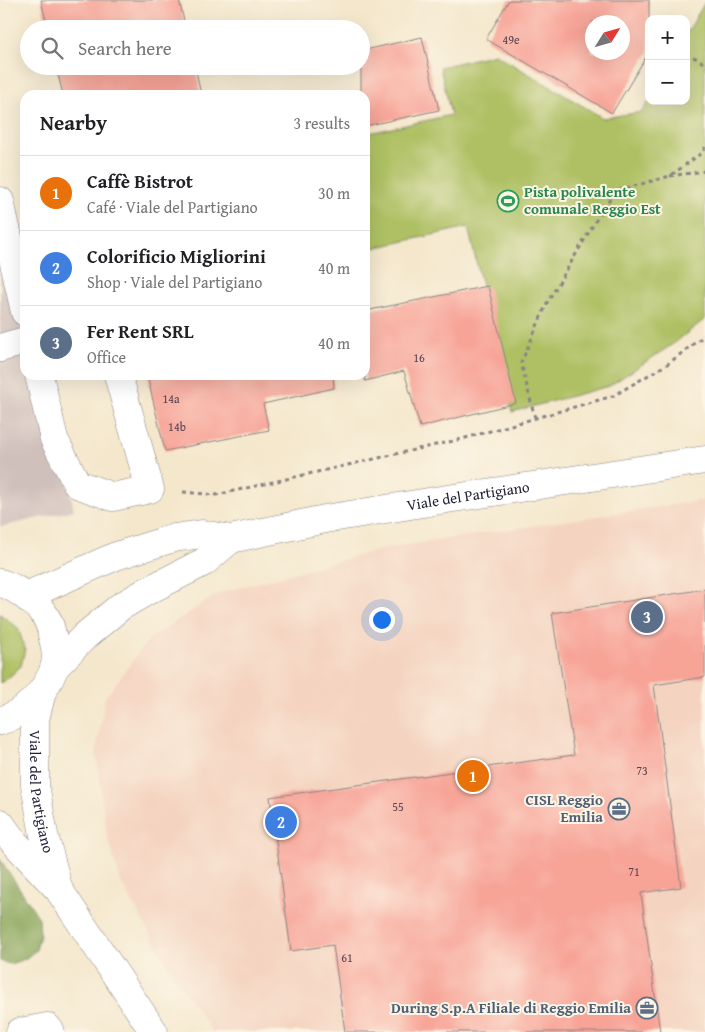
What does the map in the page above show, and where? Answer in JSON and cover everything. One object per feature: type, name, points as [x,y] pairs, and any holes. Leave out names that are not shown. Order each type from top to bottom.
[{"type":"main road","points":[[0,201],[20,290]]},
{"type":"main road","points":[[0,348],[20,342]]},
{"type":"main road","points":[[40,380],[54,439],[77,484],[113,497],[150,489],[119,380]]},
{"type":"main road","name":"Viale del Partigiano","points":[[26,596],[116,556],[174,538],[202,534],[231,539],[325,519],[705,460]]},
{"type":"main road","name":"Viale del Partigiano","points":[[0,721],[25,708],[85,636],[120,607],[148,590],[204,562],[231,539]]},
{"type":"main road","name":"Viale del Partigiano","points":[[0,583],[26,596],[42,611],[51,628],[55,647],[48,680],[35,720],[35,786],[44,835],[59,890]]},
{"type":"main road","name":"Viale del Partigiano","points":[[0,823],[13,841],[59,890],[154,1032]]},
{"type":"main road","points":[[20,1032],[47,1027],[51,1032]]},
{"type":"path","points":[[690,55],[701,62],[705,68]]},
{"type":"path","points":[[670,176],[703,152],[705,147]]},
{"type":"path","points":[[535,418],[521,363],[547,303],[602,210],[616,191],[670,176],[705,171]]},
{"type":"path","points":[[150,489],[216,495],[462,439],[613,396],[669,363],[705,335]]},
{"type":"shaded area","points":[[0,189],[20,275],[20,380],[44,380],[74,510],[0,527]]},
{"type":"shaded area","points":[[705,500],[705,1032],[213,1032],[176,980],[121,882],[107,835],[96,752],[105,698],[149,639],[219,593],[387,548]]},
{"type":"green space","points":[[705,2],[705,319],[673,344],[609,386],[512,412],[468,227],[370,249],[370,133],[451,115],[440,67],[495,54],[603,118],[642,112],[646,105],[690,105],[690,28]]},
{"type":"green space","points":[[0,614],[18,628],[25,649],[21,666],[0,683]]},
{"type":"green space","points":[[0,859],[39,918],[40,935],[36,950],[25,959],[10,964],[0,961]]},
{"type":"building","points":[[41,0],[179,0],[184,20],[46,20]]},
{"type":"building","points":[[509,0],[649,0],[649,15],[645,15],[645,59],[612,113],[486,39]]},
{"type":"building","points":[[422,37],[439,110],[370,125],[370,90],[361,90],[361,75],[370,75],[370,49]]},
{"type":"building","points":[[58,75],[197,75],[200,90],[62,90]]},
{"type":"building","points":[[488,286],[516,403],[420,427],[404,371],[370,380],[370,310]]},
{"type":"building","points":[[148,380],[333,380],[334,388],[263,404],[269,430],[165,451]]},
{"type":"building","points":[[705,589],[705,677],[654,685],[681,887],[641,893],[660,1032],[345,1032],[333,945],[291,951],[270,797],[574,755],[552,613]]},
{"type":"place","name":"Pista polivalente comunale Reggio Est","points":[[508,201]]},
{"type":"place","name":"Fer Rent SRL","points":[[647,617]]},
{"type":"place","name":"Caffè Bistrot","points":[[473,776]]},
{"type":"place","name":"CISL Reggio Emilia","points":[[619,809]]},
{"type":"place","name":"Colorificio Migliorini","points":[[281,822]]},
{"type":"place","name":"During S.p.A Filiale di Reggio Emilia","points":[[647,1008]]}]
